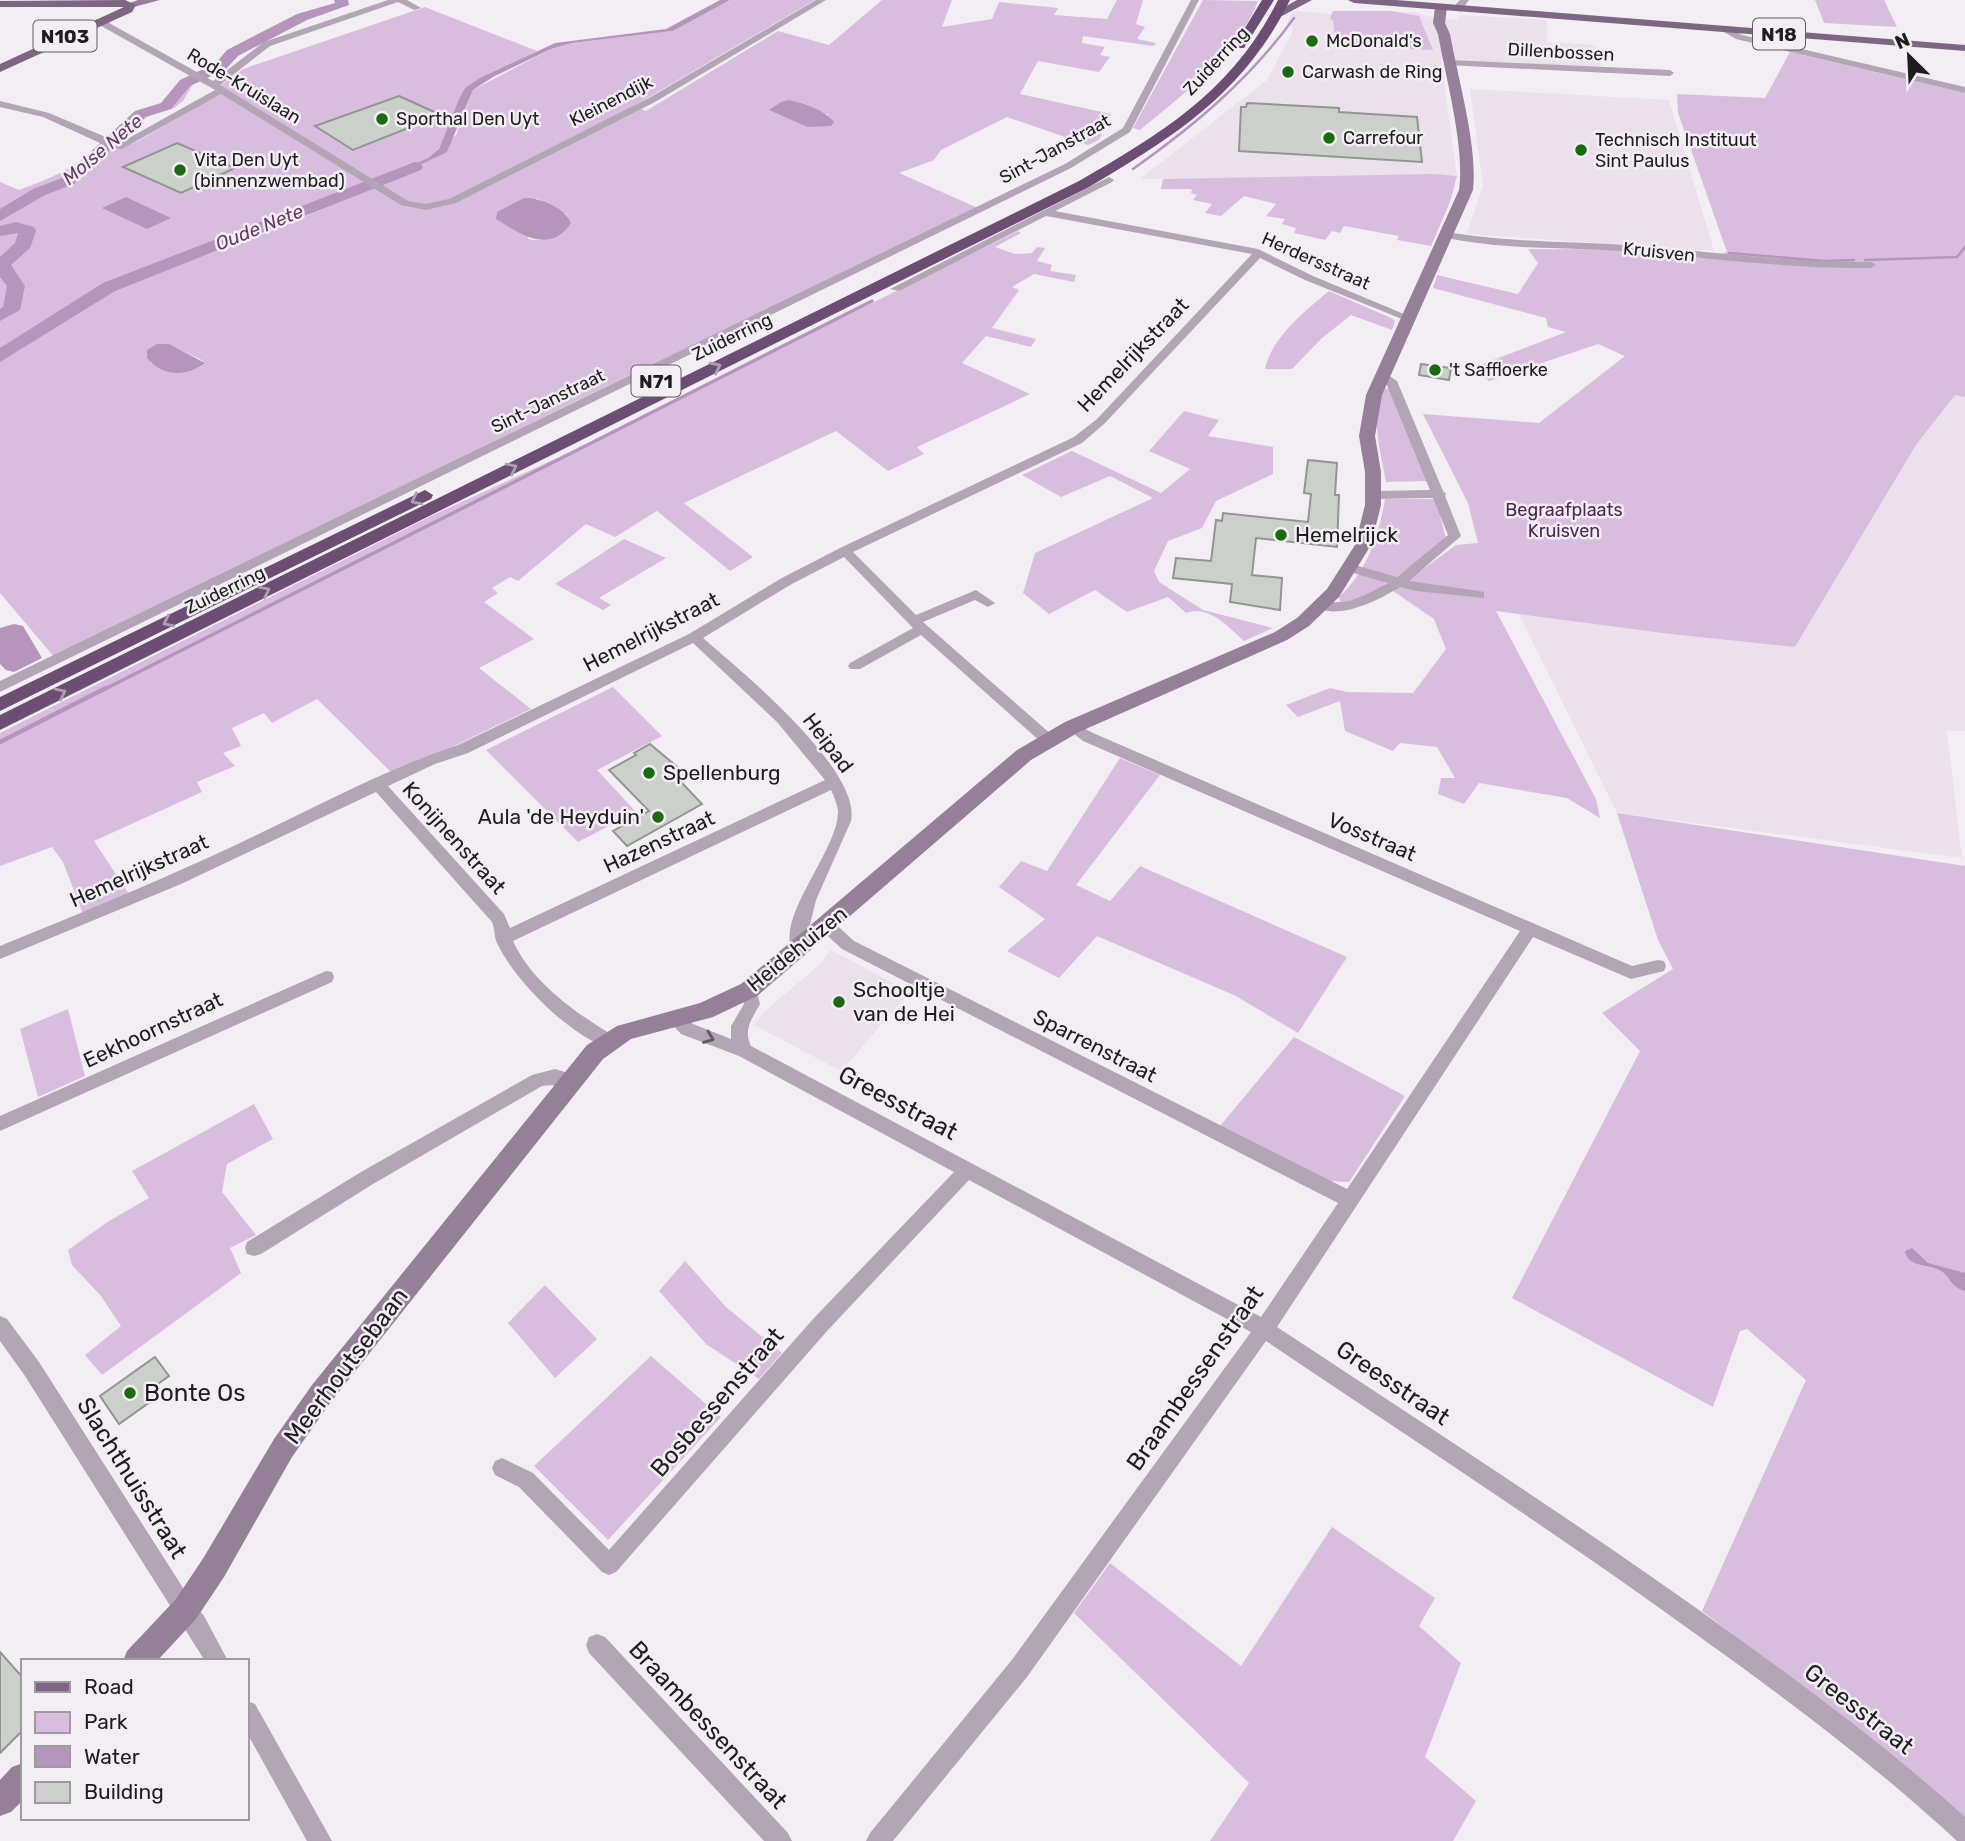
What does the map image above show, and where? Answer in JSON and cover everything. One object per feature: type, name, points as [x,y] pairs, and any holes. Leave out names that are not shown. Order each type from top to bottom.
[{"type":"highway","name":"Zuiderring","points":[[0,705],[1094,164],[1165,118],[1211,79],[1245,41],[1268,0]]},
{"type":"highway","name":"Zuiderring","points":[[0,723],[1084,184],[1155,141],[1203,105],[1245,63],[1281,7]]},
{"type":"main road","points":[[1281,7],[1306,0]]},
{"type":"main road","name":"N18","points":[[1354,0],[1441,7],[1462,4],[1727,30],[1965,48]]},
{"type":"main road","points":[[0,4],[37,1],[120,2],[130,5]]},
{"type":"main road","name":"N103","points":[[0,68],[128,9],[130,5]]},
{"type":"street","name":"N103","points":[[130,5],[154,0]]},
{"type":"street","points":[[0,104],[46,115],[114,146],[134,141],[218,88],[267,44],[398,0],[417,8]]},
{"type":"street","name":"Kleinendijk","points":[[374,184],[405,203],[418,207],[436,206],[452,201],[652,100],[822,0]]},
{"type":"street","name":"Sint-Janstraat","points":[[0,687],[1069,166],[1127,130],[1195,0]]},
{"type":"street","points":[[1382,374],[1391,381],[1438,489],[1455,536],[1400,583],[1340,609],[1322,605],[1351,568],[1369,527],[1374,490],[1367,436],[1368,416],[1382,374],[1411,319],[1466,190],[1468,175],[1450,63],[1439,23],[1441,7]]},
{"type":"street","name":"Rode-Kruislaan","points":[[99,21],[201,77],[374,184]]},
{"type":"street","points":[[1727,30],[1739,37],[1965,89]]},
{"type":"street","name":"Dillenbossen","points":[[1450,63],[1670,73]]},
{"type":"street","points":[[895,289],[1109,180]]},
{"type":"street","points":[[1081,219],[1095,189]]},
{"type":"street","name":"Herdersstraat","points":[[1047,213],[1259,253],[1309,278],[1411,319]]},
{"type":"street","name":"Kruisven","points":[[1447,235],[1514,246],[1614,247],[1783,263],[1871,265]]},
{"type":"street","name":"Hemelrijkstraat","points":[[0,953],[176,880],[377,784],[430,760],[463,749],[694,637],[785,582],[845,551],[1077,440],[1101,421],[1259,253]]},
{"type":"street","points":[[1374,490],[1438,489]]},
{"type":"street","points":[[845,551],[919,625],[1047,739]]},
{"type":"street","points":[[1351,568],[1400,583],[1479,595]]},
{"type":"street","points":[[855,666],[919,625],[975,594],[988,603]]},
{"type":"street","name":"Heidehuizen","points":[[572,1081],[608,1041],[625,1032],[675,1019],[727,1001],[762,981],[798,946],[846,909],[1003,772],[1047,739],[1281,636],[1303,622],[1322,605]]},
{"type":"street","name":"Heipad","points":[[694,637],[805,742],[833,783],[845,810],[841,830],[805,904],[799,925],[798,946]]},
{"type":"street","name":"Vosstraat","points":[[1072,727],[1088,737],[1631,972],[1658,966]]},
{"type":"street","name":"Hazenstraat","points":[[503,939],[833,783]]},
{"type":"street","name":"Konijnenstraat","points":[[377,784],[498,918],[503,925],[503,939],[517,962],[572,1020],[608,1041]]},
{"type":"street","name":"Sparrenstraat","points":[[825,924],[848,945],[1350,1200]]},
{"type":"street","name":"Braambessenstraat","points":[[878,1841],[1019,1669],[1264,1329],[1530,929]]},
{"type":"street","name":"Eekhoornstraat","points":[[0,1124],[326,976]]},
{"type":"street","points":[[745,1051],[739,1041],[738,1029],[752,1004],[749,989]]},
{"type":"street","name":"Greesstraat","points":[[675,1019],[687,1029],[745,1051],[1264,1329],[1633,1574],[1828,1716],[1912,1784],[1965,1833]]},
{"type":"street","points":[[254,1248],[367,1178],[538,1080],[555,1076],[572,1081]]},
{"type":"street","name":"Meerhoutsebaan","points":[[139,1659],[186,1609],[214,1567],[283,1448],[321,1394],[572,1081]]},
{"type":"street","name":"Bosbessenstraat","points":[[502,1468],[526,1480],[609,1565],[821,1324],[967,1170]]},
{"type":"street","name":"Slachthuisstraat","points":[[0,1325],[32,1369],[216,1659]]},
{"type":"street","name":"Braambessenstraat","points":[[597,1645],[780,1841]]},
{"type":"street","points":[[248,1715],[320,1841]]},
{"type":"street","points":[[0,1801],[21,1780]]},
{"type":"shaded area","points":[[1292,11],[1333,14],[1416,12],[1425,16],[1457,20],[1461,15],[1547,20],[1547,42],[1595,45],[1601,67],[1441,60],[1457,176],[1140,179],[1267,80],[1292,33],[1293,27],[1287,24]]},
{"type":"shaded area","name":"Technisch Instituut Sint Paulus","points":[[1470,89],[1669,100],[1714,251],[1467,234],[1483,186]]},
{"type":"shaded area","points":[[1955,395],[1965,397],[1965,731],[1947,731],[1962,858],[1617,813],[1519,614],[1795,647],[1916,445]]},
{"type":"shaded area","name":"Schooltje van de Hei","points":[[831,950],[910,992],[841,1071],[754,1025],[764,1012],[819,965]]},
{"type":"green space","points":[[730,0],[815,0],[634,106],[646,111],[778,31],[829,45],[882,0],[952,0],[942,27],[992,19],[999,2],[1058,8],[1054,15],[1107,19],[1117,0],[1143,0],[1136,24],[1145,27],[1137,39],[1156,43],[1153,46],[1083,36],[1082,43],[1105,47],[1100,55],[1110,57],[1099,72],[1038,61],[1020,94],[1111,114],[1099,140],[1088,145],[1007,117],[941,150],[934,160],[899,173],[978,208],[578,400],[55,658],[0,593],[0,361],[125,282],[129,284],[273,230],[416,169],[456,135],[473,90],[551,49],[572,43],[673,31]],"holes":[[[789,100],[829,115],[807,127],[770,110]],[[536,198],[566,214],[571,223],[552,237],[528,239]],[[169,345],[204,362],[152,364],[146,355]]]},
{"type":"green space","points":[[1203,0],[1258,1],[1249,20],[1223,56],[1140,130],[1133,128]]},
{"type":"green space","points":[[1815,0],[1884,0],[1897,27],[1824,23]]},
{"type":"green space","points":[[425,7],[537,51],[465,88],[439,149],[428,158],[118,279],[0,351],[0,182],[19,190],[68,169],[107,146],[127,146],[219,94],[221,85],[243,69]]},
{"type":"green space","points":[[1333,11],[1392,11],[1419,16],[1433,50],[1336,46],[1333,21],[1330,18]]},
{"type":"green space","name":"Begraafplaats Kruisven","points":[[1790,52],[1965,93],[1965,397],[1955,395],[1916,445],[1795,647],[1496,611],[1596,799],[1600,818],[1567,798],[1479,783],[1464,804],[1438,794],[1441,778],[1455,778],[1437,747],[1400,743],[1393,751],[1345,731],[1340,701],[1298,717],[1286,705],[1330,688],[1347,692],[1413,693],[1446,649],[1434,619],[1393,591],[1456,545],[1478,543],[1468,503],[1423,414],[1539,423],[1625,356],[1598,344],[1489,381],[1475,367],[1566,332],[1548,327],[1546,318],[1433,288],[1437,275],[1518,294],[1538,263],[1528,249],[1614,250],[1677,258],[1702,258],[1727,252],[1678,113],[1677,94],[1765,98]]},
{"type":"green space","points":[[195,78],[201,81],[193,84],[183,101],[174,108],[147,117],[119,141],[111,139],[140,114],[166,106],[185,83]]},
{"type":"green space","points":[[1434,174],[1457,176],[1450,202],[1431,246],[1397,240],[1399,236],[1344,226],[1340,233],[1332,231],[1325,240],[1294,233],[1296,228],[1282,224],[1285,219],[1266,216],[1276,204],[1244,196],[1221,216],[1205,213],[1212,204],[1193,200],[1197,195],[1191,193],[1192,189],[1161,189],[1163,179]]},
{"type":"green space","points":[[1018,231],[1021,233],[995,247],[1015,254],[1032,253],[1037,247],[1045,248],[1037,261],[1052,265],[1050,271],[1076,275],[1074,282],[1034,274],[1012,287],[1019,290],[992,328],[1036,339],[1031,347],[986,336],[962,363],[1030,394],[917,447],[924,454],[888,471],[836,431],[684,503],[753,557],[730,571],[657,511],[615,537],[586,524],[518,581],[510,577],[492,588],[498,593],[484,602],[534,639],[479,668],[531,709],[448,749],[391,772],[317,699],[272,723],[264,713],[232,728],[241,746],[223,753],[235,766],[197,782],[202,792],[94,841],[129,894],[83,914],[63,862],[52,847],[0,866],[0,733],[431,516],[570,452]]},
{"type":"green space","points":[[1329,291],[1391,318],[1395,321],[1392,330],[1351,315],[1321,339],[1292,369],[1265,369],[1274,346],[1282,336]]},
{"type":"green space","points":[[1385,388],[1391,390],[1429,481],[1386,482],[1377,422],[1380,399]]},
{"type":"green space","points":[[1184,411],[1219,420],[1208,436],[1273,447],[1273,474],[1216,501],[1202,528],[1168,541],[1154,571],[1159,582],[1203,610],[1273,628],[1244,641],[1218,619],[1203,612],[1186,613],[1168,597],[1127,612],[1095,590],[1049,614],[1023,593],[1035,553],[1153,498],[1110,476],[1061,497],[1022,475],[1072,451],[1161,493],[1190,469],[1149,451]]},
{"type":"green space","points":[[1385,499],[1436,499],[1446,539],[1382,586],[1368,594],[1341,602],[1339,597],[1357,576],[1370,552]]},
{"type":"green space","points":[[624,539],[666,558],[599,598],[611,605],[603,610],[555,584]]},
{"type":"green space","points":[[613,687],[662,736],[597,770],[636,812],[578,842],[486,750]]},
{"type":"green space","points":[[1120,758],[1160,775],[1076,885],[1110,901],[1140,866],[1347,957],[1298,1033],[1236,996],[1097,936],[1059,978],[1007,951],[1045,919],[999,887],[1021,861],[1047,871]]},
{"type":"green space","points":[[1617,813],[1965,866],[1965,1821],[1844,1718],[1702,1611],[1806,1380],[1747,1329],[1740,1331],[1713,1407],[1512,1298],[1640,1051],[1602,1013],[1673,969],[1658,940]]},
{"type":"green space","points":[[68,1009],[85,1076],[38,1097],[20,1029]]},
{"type":"green space","points":[[1294,1037],[1405,1096],[1349,1182],[1330,1181],[1220,1126]]},
{"type":"green space","points":[[254,1104],[273,1139],[227,1164],[222,1192],[256,1235],[230,1248],[241,1273],[102,1375],[85,1355],[121,1326],[101,1296],[72,1265],[68,1250],[109,1221],[149,1198],[132,1171]]},
{"type":"green space","points":[[685,1261],[726,1307],[782,1353],[759,1379],[706,1344],[659,1291]]},
{"type":"green space","points":[[545,1285],[597,1339],[555,1378],[508,1323]]},
{"type":"green space","points":[[651,1356],[721,1417],[608,1540],[534,1466]]},
{"type":"green space","points":[[1332,1527],[1435,1598],[1419,1626],[1461,1663],[1425,1757],[1476,1801],[1453,1841],[1210,1841],[1249,1783],[1074,1613],[1110,1563],[1241,1666]]},
{"type":"water","points":[[720,0],[730,0],[673,31],[572,43],[551,49],[493,77],[473,90],[447,152],[384,182],[377,179],[428,158],[439,149],[465,88],[480,78],[555,43],[666,29]]},
{"type":"water","points":[[789,100],[820,110],[834,122],[831,126],[807,127],[769,110]]},
{"type":"water","points":[[126,197],[171,218],[147,229],[102,208]]},
{"type":"water","points":[[524,198],[551,204],[564,213],[571,223],[563,233],[544,240],[525,235],[496,219],[497,212]]},
{"type":"water","points":[[157,344],[169,344],[205,363],[183,373],[167,372],[147,358],[147,350]]},
{"type":"water","points":[[14,624],[23,626],[42,658],[14,672],[6,670],[0,664],[0,628]]},
{"type":"water","points":[[1912,1248],[1928,1263],[1965,1273],[1965,1291],[1955,1286],[1939,1270],[1911,1261],[1905,1251]]},
{"type":"building","name":"Sporthal Den Uyt","points":[[399,96],[441,115],[353,150],[315,126]]},
{"type":"building","name":"Carrefour","points":[[1247,103],[1339,108],[1339,112],[1417,117],[1422,162],[1239,151],[1241,107],[1246,107]]},
{"type":"building","name":"Vita Den Uyt (binnenzwembad)","points":[[177,143],[235,168],[181,193],[123,167]]},
{"type":"building","name":"'t Saffloerke","points":[[1421,364],[1451,368],[1449,380],[1419,375]]},
{"type":"building","name":"Hemelrijck","points":[[1308,460],[1337,463],[1337,547],[1256,538],[1252,575],[1282,578],[1280,610],[1230,602],[1232,584],[1173,578],[1176,558],[1211,561],[1216,520],[1222,521],[1223,513],[1308,522],[1311,494],[1304,493]]},
{"type":"building","points":[[650,744],[688,776],[681,780],[682,783],[702,804],[627,846],[613,831],[649,811],[609,770]]},
{"type":"building","name":"Bonte Os","points":[[155,1357],[169,1376],[151,1389],[157,1397],[119,1424],[100,1396]]},
{"type":"building","points":[[0,1652],[21,1676],[21,1732],[0,1753]]},
{"type":"waterway","name":"Molse Nete","points":[[0,216],[39,192],[68,181],[140,114],[166,106],[185,83],[221,66],[232,53],[302,17],[342,5],[341,0]]},
{"type":"waterway","points":[[1133,169],[1178,136],[1220,100],[1259,62],[1294,18]]},
{"type":"waterway","name":"Oude Nete","points":[[0,356],[109,287],[415,167]]},
{"type":"waterway","name":"Molse Nete","points":[[0,231],[16,227],[28,231],[24,236],[24,244],[2,264],[16,286],[16,291],[11,310],[0,316]]},
{"type":"waterway","points":[[1865,260],[1957,257],[1965,247]]},
{"type":"waterway","points":[[1729,253],[1824,261],[1854,260]]},
{"type":"waterway","points":[[103,690],[872,301]]},
{"type":"waterway","points":[[0,742],[106,688]]},
{"type":"place","name":"McDonald's","points":[[1312,41]]},
{"type":"place","name":"Carwash de Ring","points":[[1288,72]]},
{"type":"place","name":"Sporthal Den Uyt","points":[[382,119]]},
{"type":"place","name":"Carrefour","points":[[1329,138]]},
{"type":"place","name":"Technisch Instituut Sint Paulus","points":[[1581,150]]},
{"type":"place","name":"Vita Den Uyt (binnenzwembad)","points":[[180,170]]},
{"type":"place","name":"'t Saffloerke","points":[[1435,370]]},
{"type":"place","name":"Hemelrijck","points":[[1281,535]]},
{"type":"place","name":"Spellenburg","points":[[649,773]]},
{"type":"place","name":"Aula 'de Heyduin'","points":[[658,817]]},
{"type":"place","name":"Schooltje van de Hei","points":[[839,1002]]},
{"type":"place","name":"Bonte Os","points":[[130,1393]]}]
